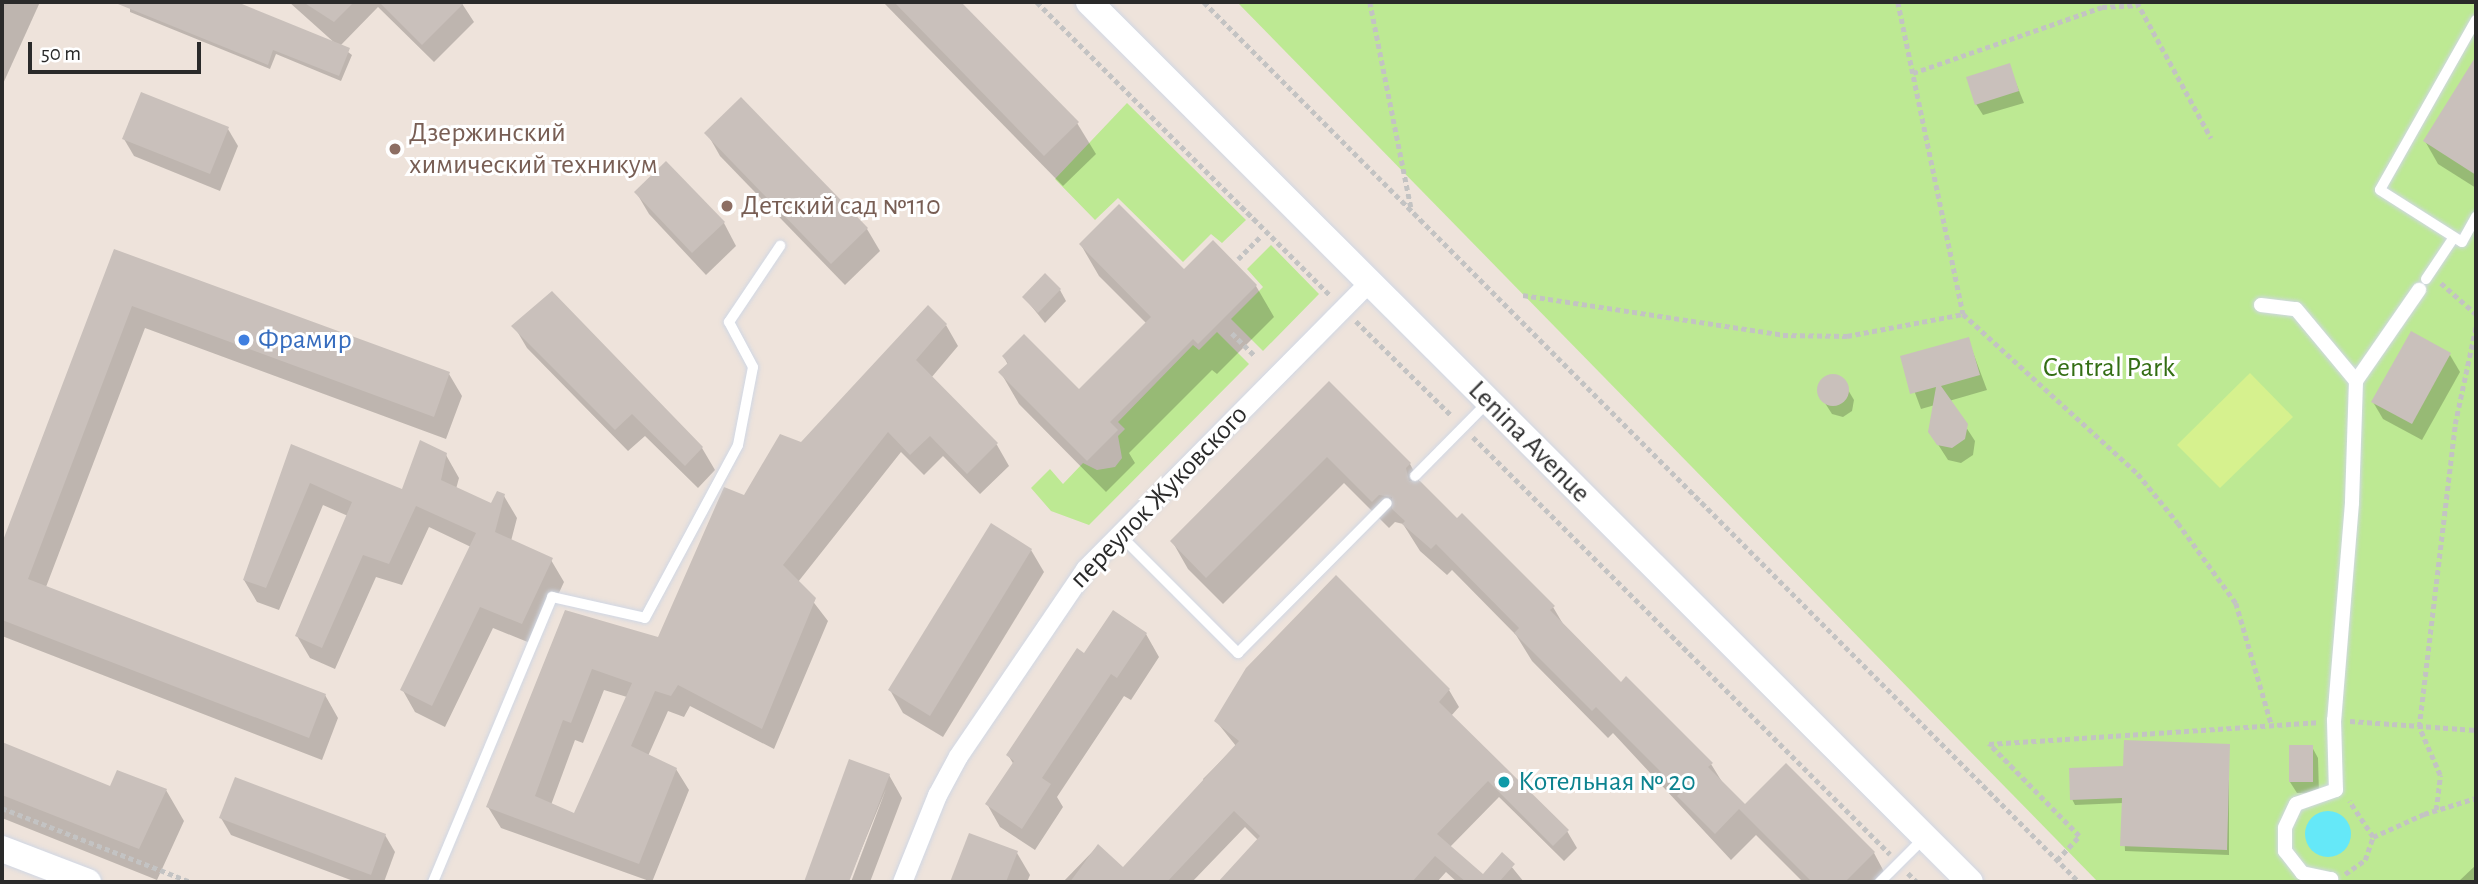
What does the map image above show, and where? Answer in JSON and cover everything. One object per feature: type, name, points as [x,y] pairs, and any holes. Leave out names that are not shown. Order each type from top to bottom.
[{"type":"main road","name":"Lenina Avenue","points":[[1089,2],[1970,882]]},
{"type":"main road","points":[[2,849],[88,882]]},
{"type":"street","points":[[2331,880],[2302,873],[2285,852],[2285,828],[2296,804],[2336,790],[2334,720],[2356,381],[2425,280]]},
{"type":"street","name":"переулок Жуковского","points":[[902,882],[937,794],[958,756],[1054,611],[1118,533],[1368,282]]},
{"type":"street","points":[[2261,305],[2296,309],[2356,381]]},
{"type":"lane","points":[[2476,20],[2380,190],[2462,242],[2476,217]]},
{"type":"lane","points":[[2425,280],[2454,236]]},
{"type":"lane","points":[[433,882],[552,597],[645,618],[738,445],[753,367],[729,322],[780,246]]},
{"type":"lane","points":[[1415,476],[1488,402]]},
{"type":"lane","points":[[1118,533],[1238,653],[1387,503]]},
{"type":"lane","points":[[1880,882],[1925,837]]},
{"type":"path","points":[[1037,2],[1917,882]]},
{"type":"path","points":[[1204,2],[2079,882]]},
{"type":"path","points":[[1370,2],[1411,209]]},
{"type":"path","points":[[1898,2],[1963,314],[2138,474],[2178,523],[2236,603],[2272,726]]},
{"type":"path","points":[[1913,73],[2102,7],[2137,4],[2211,138]]},
{"type":"path","points":[[1238,259],[1261,236]]},
{"type":"path","points":[[2425,280],[2476,314]]},
{"type":"path","points":[[1523,295],[1783,335],[1847,336],[1963,314]]},
{"type":"path","points":[[2436,810],[2440,775],[2418,726],[2455,424],[2476,326]]},
{"type":"path","points":[[1232,333],[1254,355]]},
{"type":"path","points":[[2057,860],[2079,836],[1989,744],[2334,720],[2476,730]]},
{"type":"path","points":[[2331,880],[2343,876],[2365,860],[2373,837],[2359,810],[2336,790]]},
{"type":"path","points":[[2373,837],[2436,810],[2476,798]]},
{"type":"path","points":[[2,808],[191,882]]},
{"type":"green space","name":"Central Park","points":[[1237,2],[2476,2],[2476,882],[2098,882]]},
{"type":"green space","points":[[1127,103],[1246,220],[1222,243],[1211,234],[1183,262],[1118,198],[1095,220],[1055,179]]},
{"type":"green space","points":[[1271,245],[1319,294],[1263,351],[1231,319],[1263,287],[1247,269]]},
{"type":"green space","points":[[1217,332],[1249,364],[1089,525],[1051,511],[1031,488],[1050,469],[1063,484],[1083,463],[1097,470],[1115,467],[1122,458],[1118,436],[1125,429],[1118,422],[1193,345],[1199,350]]},
{"type":"green space","points":[[2250,373],[2293,417],[2220,488],[2177,445]]},
{"type":"water","points":[[2328,811],[2344,818],[2351,834],[2344,850],[2328,857],[2312,850],[2305,834],[2312,818]]},
{"type":"building","points":[[113,2],[237,2],[350,48],[339,76],[273,50],[268,65]]},
{"type":"building","points":[[303,2],[354,2],[334,22]]},
{"type":"building","points":[[379,2],[465,2],[422,45]]},
{"type":"building","points":[[894,2],[961,2],[1079,122],[1044,156]]},
{"type":"building","points":[[2476,56],[2476,175],[2423,141]]},
{"type":"building","points":[[2010,63],[2019,91],[1975,105],[1966,77]]},
{"type":"building","points":[[141,92],[229,127],[210,174],[122,139]]},
{"type":"building","points":[[741,97],[868,228],[831,264],[704,133]]},
{"type":"building","points":[[666,161],[725,222],[692,253],[634,192]]},
{"type":"building","points":[[1119,204],[1184,269],[1213,240],[1257,285],[1198,344],[1193,339],[1110,422],[1118,430],[1087,461],[998,372],[1008,363],[1002,356],[1024,334],[1079,389],[1151,317],[1079,244]]},
{"type":"building","points":[[114,249],[450,372],[434,417],[132,306],[28,579],[326,694],[309,738],[2,620],[2,543]]},
{"type":"building","points":[[1045,273],[1061,289],[1038,313],[1022,297]]},
{"type":"building","points":[[552,291],[703,447],[685,466],[632,414],[615,430],[511,326]]},
{"type":"building","points":[[928,305],[947,324],[916,360],[998,443],[967,474],[930,436],[910,455],[888,432],[783,565],[816,598],[762,729],[678,685],[671,696],[655,691],[631,746],[677,768],[639,864],[486,807],[565,610],[658,637],[724,487],[744,495],[780,434],[801,442]],"holes":[[[592,669],[632,683],[574,813],[535,796],[563,720],[571,723]]]},
{"type":"building","points":[[2411,331],[2451,353],[2412,424],[2371,402]]},
{"type":"building","points":[[1969,337],[1980,375],[1941,386],[1968,424],[1965,439],[1952,448],[1937,445],[1928,432],[1936,387],[1910,394],[1900,356]]},
{"type":"building","points":[[1833,374],[1844,379],[1849,390],[1844,401],[1833,406],[1822,401],[1817,390],[1822,379]]},
{"type":"building","points":[[1329,381],[1411,463],[1406,468],[1409,481],[1420,481],[1457,518],[1462,513],[1555,606],[1550,610],[1621,682],[1626,676],[1713,763],[1708,767],[1745,804],[1786,763],[1875,852],[1845,882],[1812,882],[1739,809],[1715,834],[1677,796],[1681,792],[1596,707],[1592,711],[1514,633],[1519,628],[1436,544],[1431,549],[1402,524],[1405,521],[1392,509],[1392,497],[1379,495],[1372,502],[1327,457],[1206,578],[1170,541]]},
{"type":"building","points":[[420,440],[447,453],[441,480],[491,503],[497,491],[505,494],[495,532],[553,558],[522,624],[480,607],[432,706],[400,690],[476,533],[416,506],[389,564],[363,555],[322,648],[295,636],[352,502],[310,483],[266,588],[243,580],[291,444],[402,489]]},
{"type":"building","points":[[991,523],[1032,549],[930,716],[888,690]]},
{"type":"building","points":[[1336,575],[1450,689],[1439,702],[1569,830],[1553,846],[1488,781],[1437,834],[1483,874],[1502,852],[1515,864],[1499,882],[1466,882],[1435,856],[1412,882],[1218,882],[1260,836],[1234,811],[1167,882],[1070,882],[1098,844],[1123,867],[1239,741],[1214,721],[1246,668]]},
{"type":"building","points":[[1113,610],[1147,633],[1117,678],[1111,674],[1042,778],[1051,784],[1022,829],[985,804],[1014,761],[1006,755],[1077,648],[1084,653]]},
{"type":"building","points":[[2124,740],[2230,744],[2227,850],[2120,846],[2122,798],[2070,800],[2069,768],[2123,766]]},
{"type":"building","points":[[2,742],[110,786],[117,770],[167,789],[139,849],[2,795]]},
{"type":"building","points":[[2289,745],[2313,745],[2313,782],[2289,782]]},
{"type":"building","points":[[849,759],[890,774],[849,882],[804,882]]},
{"type":"building","points":[[235,777],[386,834],[371,875],[219,818]]},
{"type":"building","points":[[969,833],[1018,851],[1006,882],[950,882]]},
{"type":"place","name":"Дзержинский химический техникум","points":[[395,149]]},
{"type":"place","name":"Детский сад №110","points":[[727,206]]},
{"type":"place","name":"Фрамир","points":[[244,340]]},
{"type":"place","name":"Котельная № 20","points":[[1504,782]]}]
